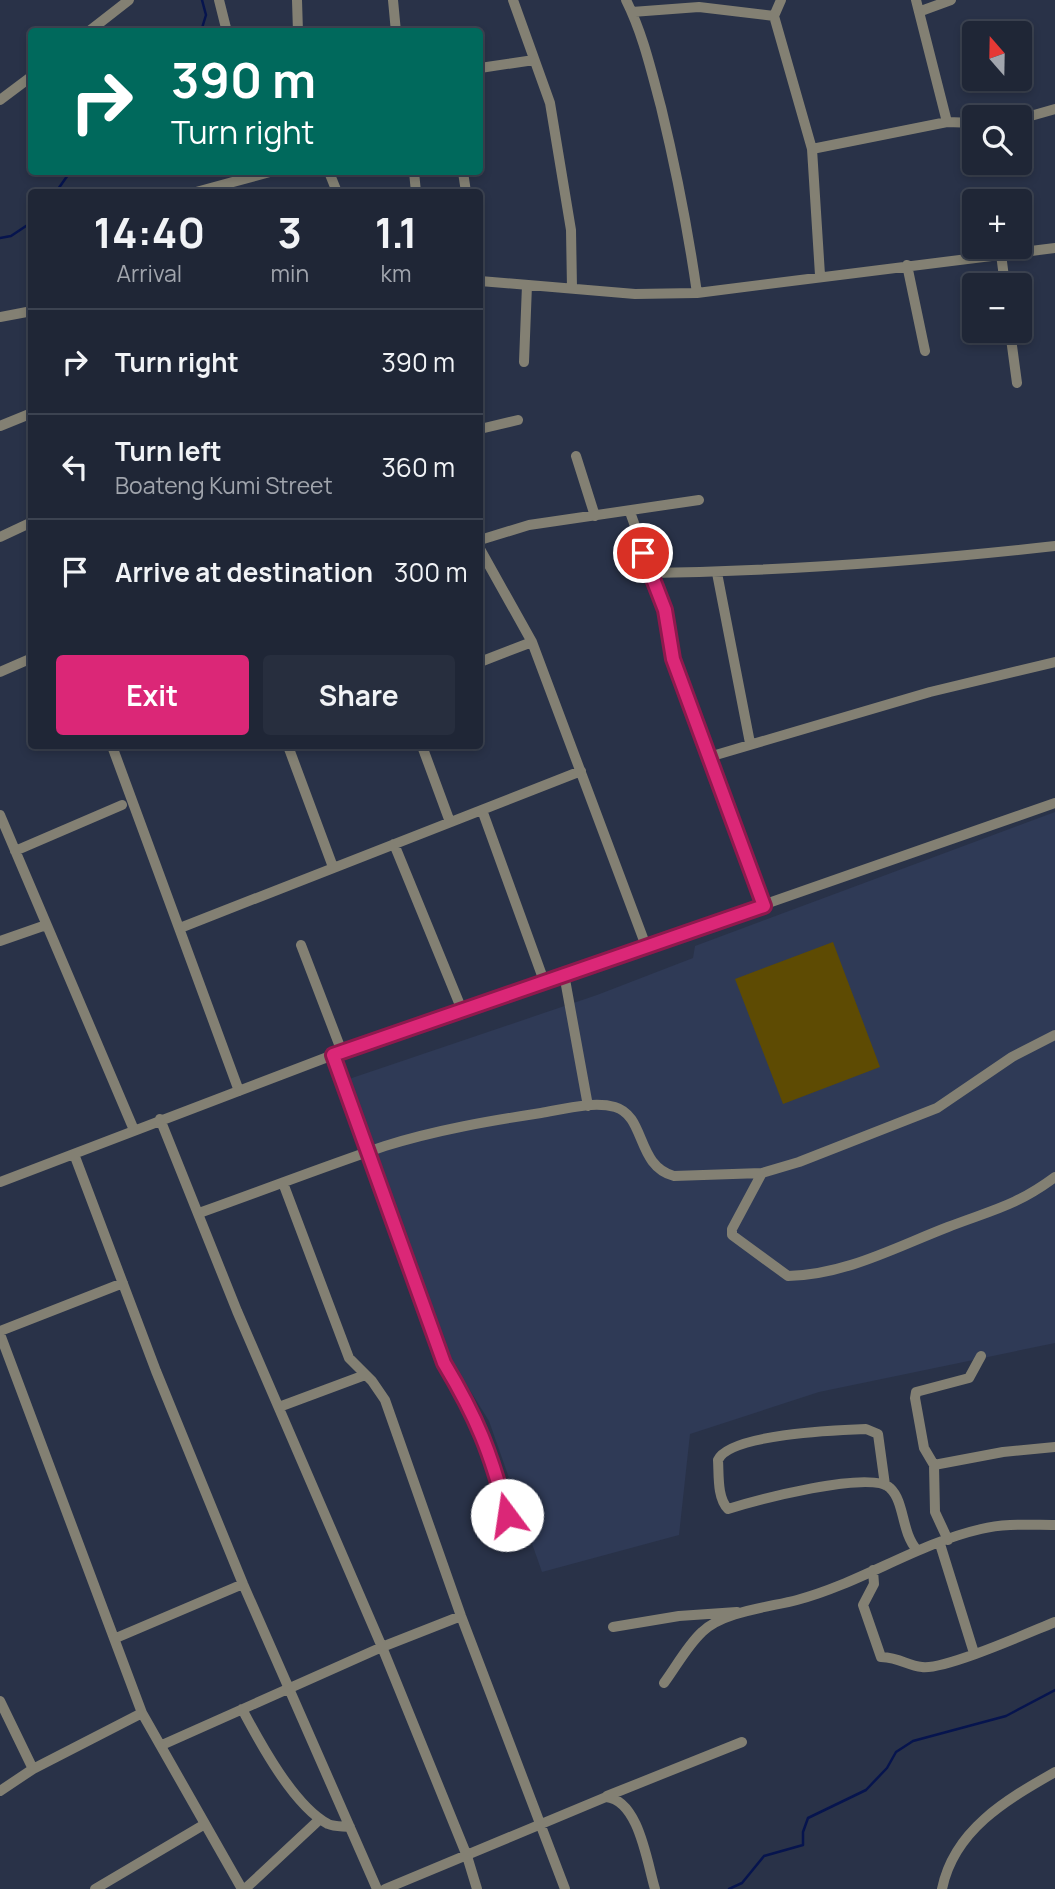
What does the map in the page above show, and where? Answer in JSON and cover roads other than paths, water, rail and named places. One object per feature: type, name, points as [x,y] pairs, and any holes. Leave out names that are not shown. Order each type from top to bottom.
[{"type":"street","points":[[92,28],[118,4],[129,0]]},
{"type":"street","points":[[219,0],[226,28]]},
{"type":"street","points":[[298,0],[298,28]]},
{"type":"street","points":[[393,0],[396,28]]},
{"type":"street","points":[[513,0],[550,103],[571,230],[572,288]]},
{"type":"street","points":[[626,0],[644,40],[687,222],[698,293]]},
{"type":"street","points":[[781,0],[774,16],[811,149],[820,275]]},
{"type":"street","points":[[916,0],[947,122]]},
{"type":"street","points":[[921,12],[951,0]]},
{"type":"street","points":[[632,12],[699,7],[774,16]]},
{"type":"street","points":[[483,68],[534,60]]},
{"type":"street","points":[[2,95],[28,79]]},
{"type":"street","points":[[1032,116],[1055,109]]},
{"type":"street","points":[[811,149],[947,122],[962,123]]},
{"type":"street","points":[[207,189],[259,175]]},
{"type":"street","points":[[1032,251],[1055,248]]},
{"type":"street","points":[[483,281],[635,294],[698,293],[962,259]]},
{"type":"street","points":[[907,265],[925,351]]},
{"type":"street","points":[[524,362],[527,285]]},
{"type":"street","points":[[0,317],[28,312]]},
{"type":"street","points":[[1012,343],[1017,383]]},
{"type":"street","points":[[0,426],[28,415]]},
{"type":"street","points":[[483,428],[518,420]]},
{"type":"street","points":[[576,456],[595,516]]},
{"type":"street","points":[[483,539],[529,525],[699,500]]},
{"type":"street","points":[[630,512],[649,573],[665,610],[673,659],[764,906]]},
{"type":"street","points":[[0,537],[28,524]]},
{"type":"street","points":[[649,573],[717,573],[958,556],[1055,546]]},
{"type":"street","points":[[483,554],[532,642],[646,946]]},
{"type":"street","points":[[717,573],[750,743]]},
{"type":"street","points":[[483,661],[532,642]]},
{"type":"street","points":[[0,672],[28,660]]},
{"type":"street","points":[[709,757],[930,692],[1055,662]]},
{"type":"street","points":[[113,749],[239,1091]]},
{"type":"street","points":[[289,749],[333,867]]},
{"type":"street","points":[[423,749],[450,821]]},
{"type":"street","points":[[180,928],[581,771]]},
{"type":"street","points":[[0,1182],[337,1054],[1055,803]]},
{"type":"street","points":[[15,851],[122,805]]},
{"type":"street","points":[[482,810],[544,981]]},
{"type":"street","points":[[0,815],[134,1130]]},
{"type":"street","points":[[394,844],[462,1010]]},
{"type":"street","points":[[0,941],[46,925]]},
{"type":"street","points":[[300,945],[367,1154],[444,1363],[468,1402],[492,1453],[507,1515]]},
{"type":"street","points":[[564,974],[588,1106]]},
{"type":"street","points":[[199,1213],[367,1154],[469,1125],[588,1106],[615,1107],[626,1112],[653,1166],[662,1173],[674,1177],[762,1173],[799,1162],[937,1108],[1012,1057],[1055,1035]]},
{"type":"street","points":[[160,1119],[382,1647],[467,1856],[477,1889]]},
{"type":"street","points":[[74,1154],[243,1584],[377,1889]]},
{"type":"street","points":[[762,1173],[732,1229],[732,1235],[735,1240],[788,1276],[818,1274],[855,1265],[950,1226],[1015,1204],[1055,1177]]},
{"type":"street","points":[[283,1183],[349,1358],[385,1400],[461,1616],[538,1825],[565,1889]]},
{"type":"street","points":[[123,1283],[0,1332],[142,1713],[244,1889],[320,1819]]},
{"type":"street","points":[[974,1653],[935,1512],[934,1465],[924,1448],[916,1392],[969,1378],[981,1356]]},
{"type":"street","points":[[279,1407],[365,1375]]},
{"type":"street","points":[[885,1485],[878,1434],[866,1429],[772,1437],[724,1451],[718,1460],[720,1490],[724,1506],[728,1509],[848,1483],[876,1481],[885,1485],[891,1488],[897,1500],[906,1537],[917,1550]]},
{"type":"street","points":[[934,1465],[1055,1447]]},
{"type":"street","points":[[664,1683],[703,1630],[744,1612],[762,1605],[795,1601],[840,1586],[917,1550],[979,1529],[1005,1525],[1055,1525]]},
{"type":"street","points":[[873,1570],[874,1584],[863,1605],[881,1657],[898,1657],[927,1667],[974,1653],[1055,1622]]},
{"type":"street","points":[[116,1638],[243,1584]]},
{"type":"street","points":[[613,1627],[679,1616],[744,1612]]},
{"type":"street","points":[[162,1745],[382,1647],[461,1616]]},
{"type":"street","points":[[0,1701],[33,1769]]},
{"type":"street","points":[[242,1709],[269,1758],[320,1819],[331,1826],[350,1827]]},
{"type":"street","points":[[0,1791],[33,1769],[142,1713]]},
{"type":"street","points":[[385,1889],[742,1742]]},
{"type":"street","points":[[942,1889],[947,1865],[970,1830],[1055,1772]]},
{"type":"street","points":[[603,1798],[616,1799],[634,1818],[655,1889]]},
{"type":"street","points":[[95,1889],[205,1824]]},
{"type":"waterway","points":[[202,0],[206,15],[202,28]]},
{"type":"waterway","points":[[58,189],[68,175]]},
{"type":"waterway","points":[[0,238],[11,236],[28,225]]},
{"type":"waterway","points":[[729,1889],[742,1883],[764,1856],[803,1845],[803,1832],[808,1818],[866,1790],[887,1768],[896,1752],[913,1741],[1006,1716],[1055,1690]]}]
